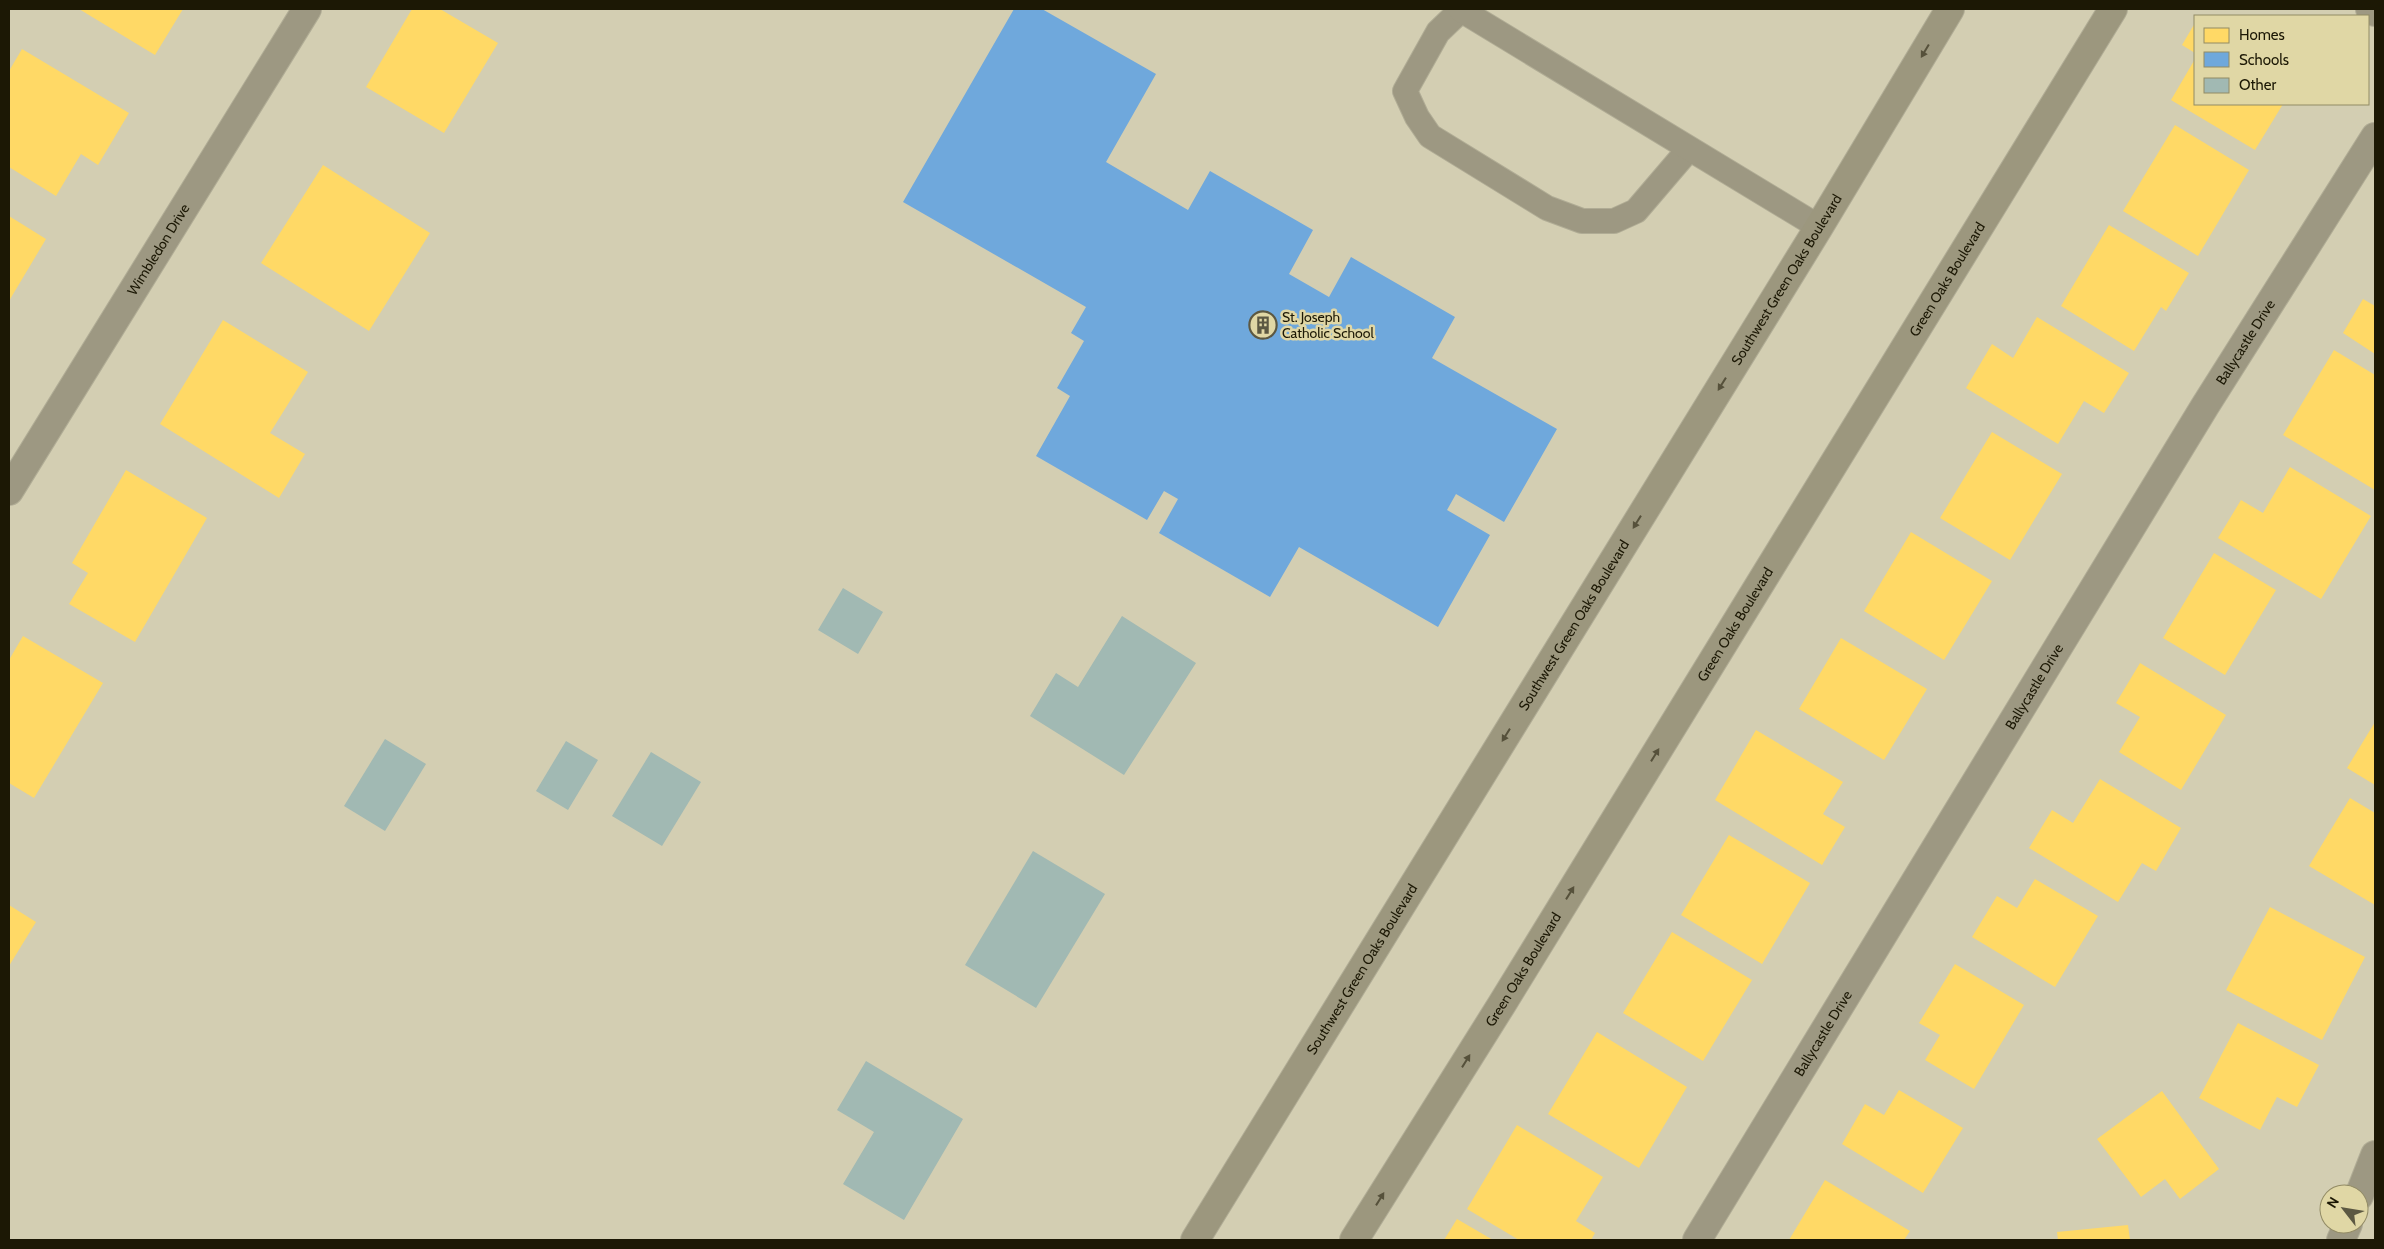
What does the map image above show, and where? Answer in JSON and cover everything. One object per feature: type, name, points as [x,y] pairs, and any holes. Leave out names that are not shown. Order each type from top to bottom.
[{"type":"main road","name":"Southwest Green Oaks Boulevard","points":[[1203,1237],[1950,9]]},
{"type":"main road","name":"Green Oaks Boulevard","points":[[1354,1240],[1502,1004],[2113,9]]},
{"type":"street","name":"Wimbledon Drive","points":[[9,492],[307,9]]},
{"type":"street","points":[[2370,9],[2375,12]]},
{"type":"street","name":"Ballycastle Drive","points":[[1698,1240],[2205,406],[2375,137]]},
{"type":"street","points":[[2364,1184],[2375,1155]]},
{"type":"lane","points":[[1689,149],[1636,211],[1614,221],[1582,221],[1539,203],[1430,136],[1417,117],[1405,91],[1438,32],[1461,9],[1819,227]]},
{"type":"building: Homes","points":[[79,9],[183,9],[155,55]]},
{"type":"building: Homes","points":[[412,9],[440,9],[498,43],[444,133],[366,87]]},
{"type":"building: Homes","points":[[2194,25],[2194,52],[2182,45]]},
{"type":"building: Homes","points":[[22,49],[129,113],[98,165],[81,154],[56,196],[9,167],[9,71]]},
{"type":"building: Homes","points":[[2194,61],[2194,105],[2282,105],[2255,150],[2171,100]]},
{"type":"building: Homes","points":[[2175,125],[2249,170],[2198,256],[2123,211]]},
{"type":"building: Homes","points":[[323,165],[430,233],[369,331],[261,263]]},
{"type":"building: Homes","points":[[9,216],[46,239],[9,301]]},
{"type":"building: Homes","points":[[2109,225],[2189,273],[2166,311],[2161,307],[2134,351],[2061,306]]},
{"type":"building: Homes","points":[[2363,299],[2375,306],[2375,354],[2343,333]]},
{"type":"building: Homes","points":[[2037,317],[2129,373],[2104,413],[2084,401],[2058,444],[1966,388],[1992,344],[2013,358]]},
{"type":"building: Homes","points":[[223,320],[308,372],[270,433],[305,454],[279,498],[160,424]]},
{"type":"building: Homes","points":[[2334,350],[2375,375],[2375,490],[2283,435]]},
{"type":"building: Homes","points":[[1992,432],[2062,474],[2010,560],[1940,518]]},
{"type":"building: Homes","points":[[2290,467],[2371,516],[2321,599],[2218,538],[2241,500],[2263,513]]},
{"type":"building: Homes","points":[[126,470],[207,518],[135,642],[69,604],[88,573],[72,563]]},
{"type":"building: Homes","points":[[1911,532],[1992,581],[1944,660],[1864,611]]},
{"type":"building: Homes","points":[[2214,553],[2276,590],[2225,675],[2163,638]]},
{"type":"building: Homes","points":[[23,636],[103,683],[34,798],[9,783],[9,660]]},
{"type":"building: Homes","points":[[1841,638],[1927,689],[1884,760],[1799,709]]},
{"type":"building: Homes","points":[[2140,663],[2226,715],[2181,790],[2119,752],[2140,717],[2116,703]]},
{"type":"building: Homes","points":[[2375,722],[2375,785],[2347,768]]},
{"type":"building: Homes","points":[[1756,730],[1843,782],[1823,814],[1845,827],[1822,865],[1715,800]]},
{"type":"building: Homes","points":[[2100,779],[2181,828],[2156,871],[2142,863],[2118,902],[2029,848],[2052,810],[2073,823]]},
{"type":"building: Homes","points":[[2350,798],[2375,813],[2375,905],[2309,866]]},
{"type":"building: Homes","points":[[1729,835],[1810,883],[1762,964],[1681,915]]},
{"type":"building: Homes","points":[[2035,879],[2098,916],[2055,987],[1972,937],[1997,896],[2017,908]]},
{"type":"building: Homes","points":[[9,905],[36,922],[9,966]]},
{"type":"building: Homes","points":[[2270,907],[2365,957],[2322,1040],[2226,990]]},
{"type":"building: Homes","points":[[1672,932],[1752,980],[1703,1061],[1623,1013]]},
{"type":"building: Homes","points":[[1955,964],[2024,1005],[1974,1089],[1925,1060],[1940,1035],[1919,1023]]},
{"type":"building: Homes","points":[[2238,1023],[2319,1065],[2297,1107],[2277,1097],[2260,1130],[2199,1098]]},
{"type":"building: Homes","points":[[1597,1032],[1687,1087],[1639,1168],[1548,1114]]},
{"type":"building: Homes","points":[[1899,1090],[1963,1128],[1923,1193],[1842,1144],[1865,1104],[1884,1115]]},
{"type":"building: Homes","points":[[2162,1091],[2219,1169],[2180,1199],[2165,1179],[2141,1197],[2097,1139]]},
{"type":"building: Homes","points":[[1517,1125],[1603,1177],[1576,1221],[1595,1233],[1591,1240],[1519,1240],[1467,1209]]},
{"type":"building: Homes","points":[[1825,1180],[1910,1231],[1904,1240],[1789,1240]]},
{"type":"building: Homes","points":[[1457,1219],[1493,1240],[1444,1240]]},
{"type":"building: Homes","points":[[2128,1225],[2130,1240],[2058,1240],[2057,1232]]},
{"type":"building: Schools","name":"St. Joseph Catholic School","points":[[1014,9],[1042,9],[1156,74],[1106,162],[1188,210],[1210,171],[1313,230],[1289,274],[1329,297],[1351,257],[1455,317],[1432,358],[1557,429],[1504,522],[1456,494],[1447,510],[1490,535],[1438,627],[1299,547],[1270,597],[1159,533],[1178,499],[1164,491],[1147,520],[1036,456],[1070,396],[1057,388],[1084,341],[1071,333],[1086,307],[903,202]]},
{"type":"building: Other","points":[[843,588],[883,612],[858,654],[818,630]]},
{"type":"building: Other","points":[[1122,616],[1196,663],[1124,775],[1030,716],[1056,673],[1078,687]]},
{"type":"building: Other","points":[[385,739],[426,764],[385,831],[344,806]]},
{"type":"building: Other","points":[[566,741],[598,760],[568,810],[536,791]]},
{"type":"building: Other","points":[[651,752],[701,782],[662,846],[612,816]]},
{"type":"building: Other","points":[[1033,851],[1105,894],[1036,1008],[965,965]]},
{"type":"building: Other","points":[[866,1061],[963,1119],[904,1220],[843,1184],[874,1132],[837,1110]]},
{"type":"place","name":"St. Joseph Catholic School","points":[[1263,325]]}]
